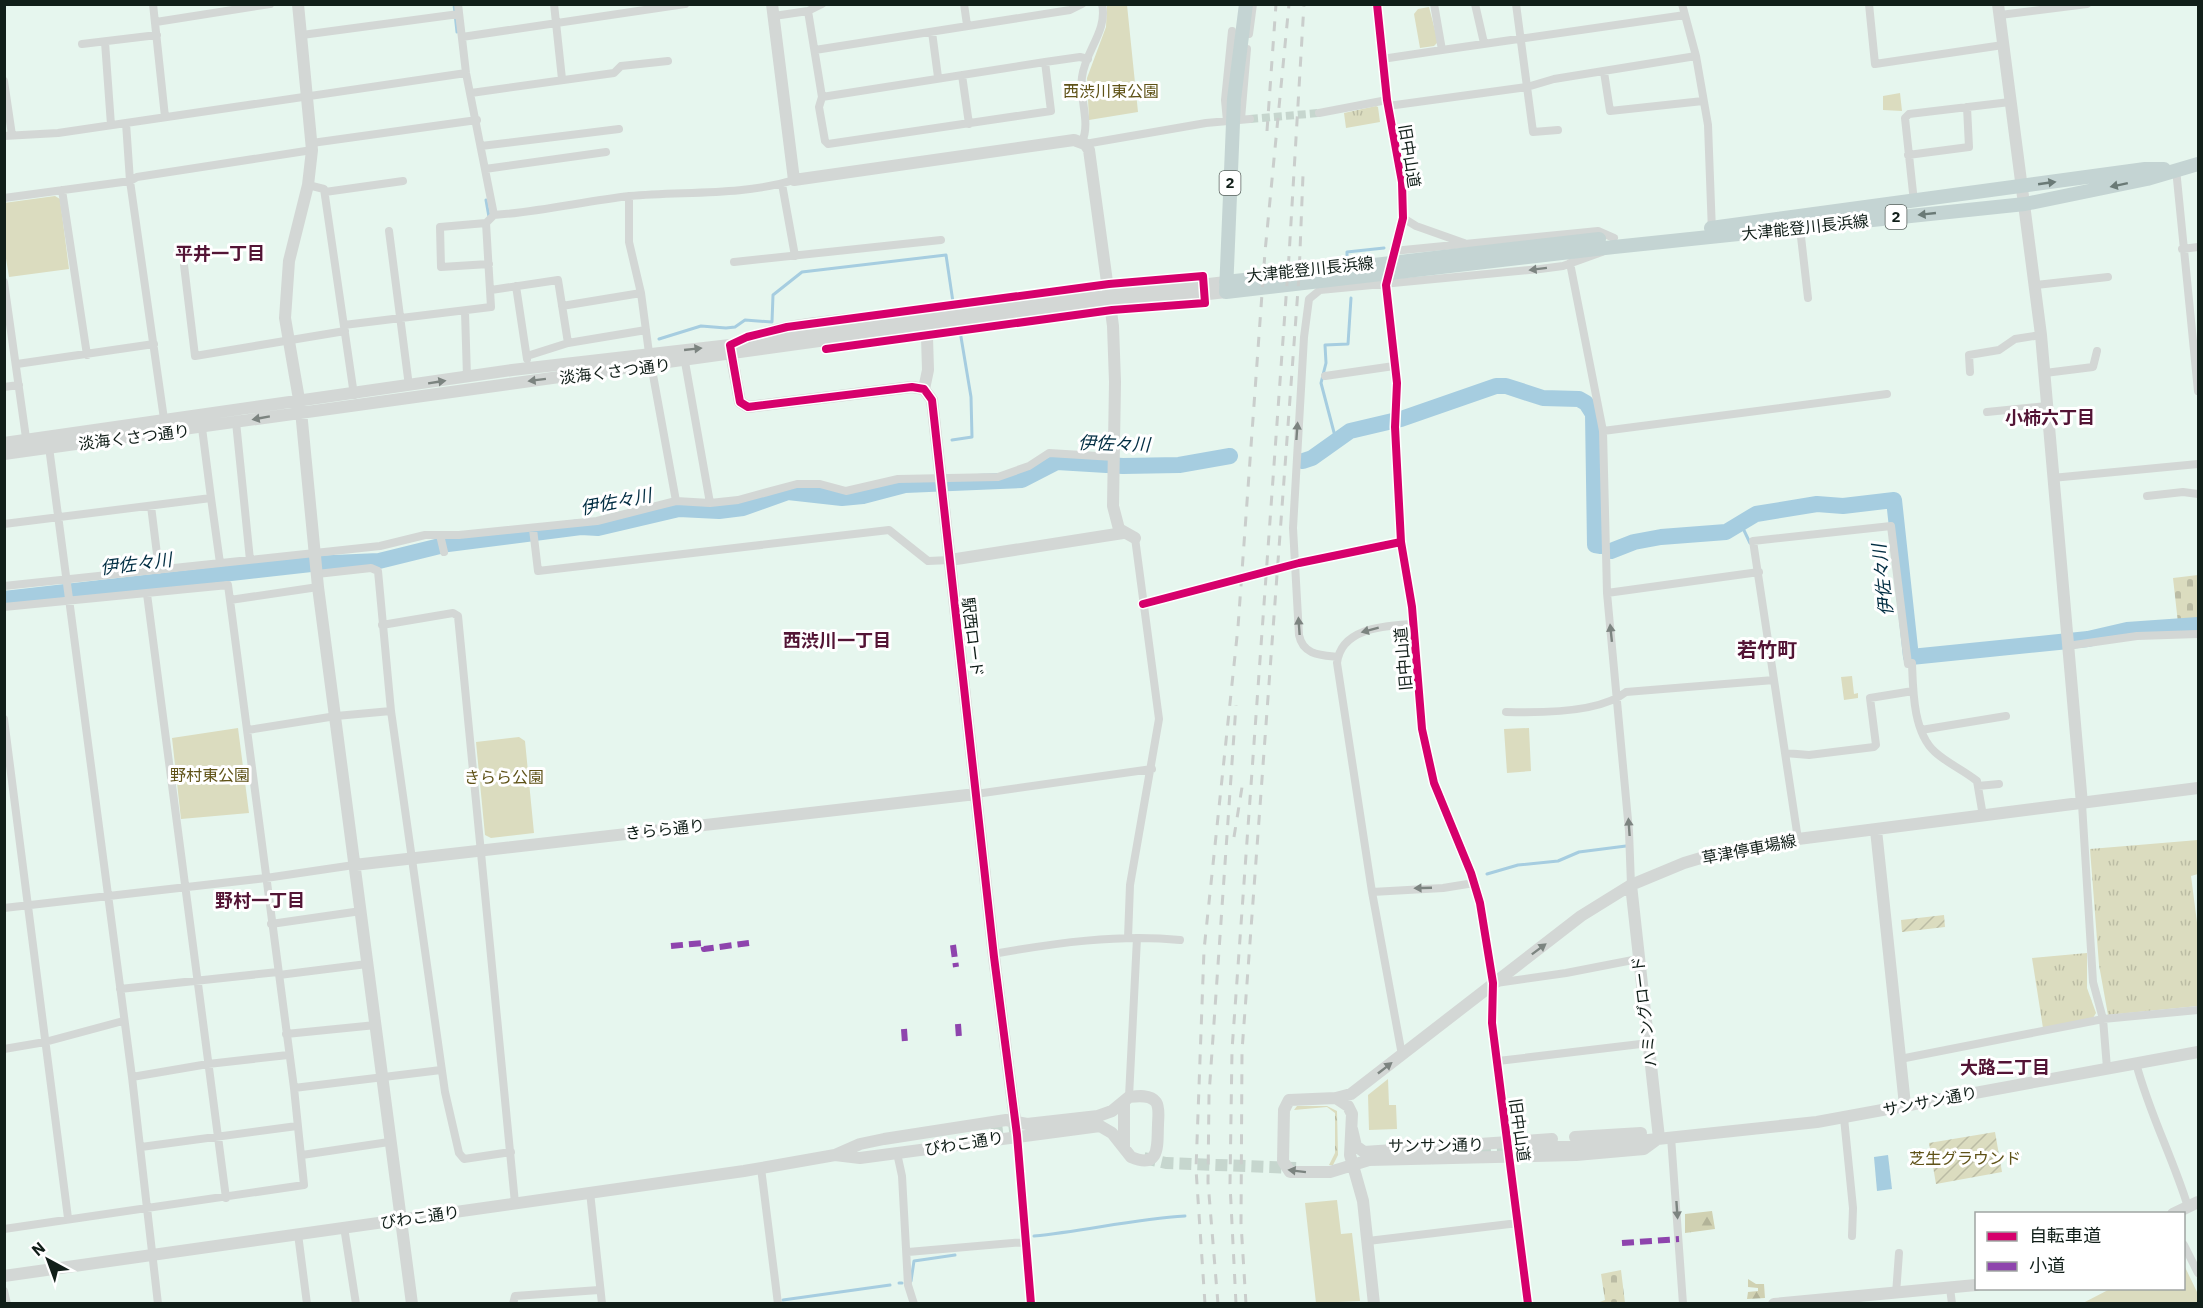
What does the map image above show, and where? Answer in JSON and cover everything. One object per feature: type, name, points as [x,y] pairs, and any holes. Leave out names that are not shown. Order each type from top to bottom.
[{"type":"main road","name":"大津能登川長浜線","points":[[1245,4],[1236,74],[1226,287],[1614,242],[1800,228],[2025,204],[2147,179],[2175,169],[2199,164]]},
{"type":"main road","name":"大津能登川長浜線","points":[[1712,233],[2145,169],[2175,169]]},
{"type":"street","points":[[153,4],[165,117]]},
{"type":"street","points":[[156,22],[270,4]]},
{"type":"street","points":[[298,4],[312,146],[308,185],[289,261],[285,318],[300,405],[317,580],[376,1025],[388,1142],[412,1304]]},
{"type":"street","points":[[458,4],[466,73],[494,215]]},
{"type":"street","points":[[554,4],[562,79]]},
{"type":"street","points":[[462,37],[555,24],[636,8],[685,4]]},
{"type":"street","points":[[795,256],[773,10],[808,11],[822,4]]},
{"type":"street","points":[[964,4],[968,25]]},
{"type":"street","points":[[815,50],[1070,10],[1082,4]]},
{"type":"street","points":[[1102,4],[1103,23],[1082,78],[1086,132],[1084,143],[1089,150],[1112,310],[1115,382],[1113,506],[1116,522],[1129,536],[1143,604],[1159,719],[1130,885],[1133,938],[1124,1147]]},
{"type":"street","points":[[489,264],[441,267],[440,227],[486,223],[494,215],[629,196],[788,182],[1074,140],[1084,143],[1245,119],[1247,46],[1253,4]]},
{"type":"street","name":"旧中山道","points":[[1377,4],[1387,103],[1402,182],[1403,218],[1386,285],[1394,366],[1401,542],[1413,624],[1422,729],[1434,783],[1474,883],[1488,943],[1492,983],[1492,1023],[1528,1304]]},
{"type":"street","points":[[1434,4],[1442,50]]},
{"type":"street","points":[[1475,4],[1484,43]]},
{"type":"street","points":[[1516,4],[1533,132],[1558,130]]},
{"type":"street","points":[[1683,4],[1696,56],[1710,148],[1712,233]]},
{"type":"street","points":[[1869,4],[1875,64],[2003,45]]},
{"type":"street","points":[[2087,4],[1999,10],[2036,285],[2082,804],[2093,982],[2103,1019],[2107,1068]]},
{"type":"street","points":[[808,11],[822,97],[819,107],[825,141],[828,144],[1051,111],[1045,62]]},
{"type":"street","points":[[302,35],[459,14]]},
{"type":"street","points":[[1382,59],[1522,36],[1685,15]]},
{"type":"street","points":[[1227,121],[1225,100],[1232,31]]},
{"type":"street","points":[[932,32],[938,77]]},
{"type":"street","points":[[82,45],[157,35]]},
{"type":"street","points":[[105,42],[111,125]]},
{"type":"street","points":[[1319,113],[1527,87],[1696,56]]},
{"type":"street","points":[[822,97],[938,77],[1080,57],[1088,59]]},
{"type":"street","points":[[471,93],[614,73],[621,66],[668,61]]},
{"type":"street","points":[[1604,72],[1610,111],[1703,101]]},
{"type":"street","points":[[4,81],[8,135],[58,133],[466,73]]},
{"type":"street","points":[[962,75],[969,124]]},
{"type":"street","points":[[1914,202],[1905,118],[1909,114],[2010,102]]},
{"type":"street","points":[[1908,154],[1970,147],[1967,107]]},
{"type":"street","points":[[4,198],[130,181],[137,177],[312,146],[477,120]]},
{"type":"street","points":[[126,123],[130,181],[164,419]]},
{"type":"street","points":[[481,146],[619,129]]},
{"type":"street","points":[[485,170],[606,152]]},
{"type":"street","points":[[2175,169],[2199,391]]},
{"type":"street","points":[[325,192],[403,182]]},
{"type":"street","points":[[308,185],[324,189],[325,192],[354,394]]},
{"type":"street","points":[[62,190],[87,355]]},
{"type":"street","points":[[629,196],[629,242],[641,293],[676,501]]},
{"type":"street","points":[[1403,218],[1416,226],[1465,243]]},
{"type":"street","points":[[184,265],[195,356],[290,342],[344,328],[491,308],[486,223]]},
{"type":"street","points":[[1800,228],[1808,298]]},
{"type":"street","points":[[389,231],[409,386]]},
{"type":"street","points":[[1338,657],[1308,652],[1301,643],[1299,634],[1293,528],[1307,305],[1311,296],[1320,290],[1386,285],[1484,273],[1503,274],[1570,263],[1614,242],[1598,231],[1393,251]]},
{"type":"street","points":[[734,262],[941,240]]},
{"type":"street","points":[[2182,249],[2199,247]]},
{"type":"street","points":[[1570,263],[1603,431],[1607,593],[1618,699],[1631,885]]},
{"type":"street","points":[[826,349],[1112,310],[1205,303],[1203,276],[1108,284],[787,327],[747,337],[730,349],[740,402],[747,407],[895,388],[924,389],[928,370],[927,337]]},
{"type":"street","points":[[2036,285],[2108,277]]},
{"type":"street","points":[[491,290],[558,280],[568,343]]},
{"type":"street","points":[[4,282],[27,445]]},
{"type":"street","points":[[516,286],[527,362],[568,343],[646,330]]},
{"type":"street","name":"淡海くさつ通り","points":[[4,454],[27,445],[164,419],[300,405],[948,319],[1226,287]]},
{"type":"street","points":[[562,306],[641,293]]},
{"type":"street","points":[[465,312],[467,377]]},
{"type":"street","points":[[1970,372],[1969,355],[1999,350],[2015,339],[2041,335]]},
{"type":"street","points":[[17,364],[154,344]]},
{"type":"street","name":"淡海くさつ通り","points":[[4,443],[49,447],[202,428],[354,394],[467,377],[527,362],[651,360],[685,362],[730,349]]},
{"type":"street","points":[[2044,373],[2093,367],[2097,351]]},
{"type":"street","points":[[685,362],[710,503]]},
{"type":"street","points":[[1325,376],[1394,366]]},
{"type":"street","points":[[4,387],[19,385]]},
{"type":"street","name":"駅西ロード","points":[[924,389],[932,400],[993,954],[1017,1135]]},
{"type":"street","points":[[1603,431],[1887,394]]},
{"type":"street","points":[[1987,412],[2047,406]]},
{"type":"street","points":[[236,422],[250,560]]},
{"type":"street","points":[[202,428],[220,564]]},
{"type":"street","points":[[49,447],[141,1147],[158,1304]]},
{"type":"street","points":[[4,586],[380,546],[425,535],[534,533],[609,519],[676,501],[710,503],[738,500],[776,488],[805,483],[846,491],[898,479],[998,477],[1029,466],[1049,453],[1113,463]]},
{"type":"street","points":[[2052,478],[2199,464]]},
{"type":"street","points":[[2147,496],[2182,492],[2199,494]]},
{"type":"street","points":[[4,524],[211,498]]},
{"type":"street","points":[[151,506],[159,570]]},
{"type":"street","points":[[1798,839],[1753,541],[1891,526],[1908,664],[1912,663],[1913,691],[1921,730],[1933,750],[1961,768],[1978,786],[1983,816]]},
{"type":"street","points":[[534,533],[538,571],[889,530],[928,561],[1129,536]]},
{"type":"street","points":[[440,535],[444,552]]},
{"type":"street","points":[[1299,563],[1401,542]]},
{"type":"street","points":[[230,600],[371,568],[378,571],[391,711],[410,858],[441,1070],[459,1153],[464,1159],[511,1152]]},
{"type":"street","points":[[1607,593],[1759,572]]},
{"type":"street","points":[[4,607],[228,585],[294,1088],[304,1185],[4,1229]]},
{"type":"street","points":[[1143,604],[1205,588]]},
{"type":"street","points":[[147,594],[226,1198]]},
{"type":"street","points":[[382,625],[453,613],[458,616],[515,1203]]},
{"type":"street","points":[[1402,1055],[1372,892],[1338,657],[1356,634],[1364,630],[1413,624]]},
{"type":"street","points":[[2066,642],[2199,634]]},
{"type":"street","points":[[1506,712],[1552,711],[1612,702],[1626,692],[1774,680]]},
{"type":"street","points":[[1785,753],[1809,755],[1874,747],[1876,745],[1870,698],[1913,691]]},
{"type":"street","points":[[248,730],[336,716],[391,711]]},
{"type":"street","points":[[1921,730],[2006,717]]},
{"type":"street","points":[[4,719],[68,1218]]},
{"type":"street","points":[[976,794],[1152,769]]},
{"type":"street","points":[[1978,786],[2000,784]]},
{"type":"street","name":"草津停車場線","points":[[1353,1163],[1326,1172],[1290,1172],[1283,1163],[1286,1104],[1294,1098],[1336,1098],[1351,1094],[1581,916],[1631,885],[1684,863],[1721,852],[1798,839],[2199,788]]},
{"type":"street","name":"きらら通り","points":[[354,865],[976,794]]},
{"type":"street","points":[[1876,830],[1905,1105]]},
{"type":"street","points":[[4,908],[107,898],[354,865]]},
{"type":"street","points":[[1372,892],[1443,888],[1474,883]]},
{"type":"street","name":"ハミングロード","points":[[1631,885],[1648,1043],[1665,1138]]},
{"type":"street","points":[[272,924],[361,911]]},
{"type":"street","points":[[993,954],[1039,946],[1133,938],[1180,940]]},
{"type":"street","points":[[1492,983],[1566,974],[1638,959]]},
{"type":"street","points":[[120,989],[367,964]]},
{"type":"street","points":[[1900,1059],[2103,1019],[2199,1010]]},
{"type":"street","points":[[4,1049],[45,1042],[123,1021]]},
{"type":"street","points":[[286,1034],[376,1025]]},
{"type":"street","points":[[1498,1060],[1648,1043]]},
{"type":"street","name":"サンサン通り","points":[[1353,1163],[1369,1160],[1510,1157],[1644,1149],[1665,1138],[1844,1118],[2199,1052]]},
{"type":"street","points":[[132,1077],[208,1064],[288,1055]]},
{"type":"street","points":[[2136,1063],[2143,1089],[2193,1205],[2177,1212]]},
{"type":"street","points":[[294,1088],[441,1070]]},
{"type":"street","name":"びわこ通り","points":[[4,1276],[762,1168],[835,1155],[860,1144],[884,1139],[1002,1121],[1027,1124],[1098,1116],[1112,1111],[1126,1099],[1150,1097],[1157,1104],[1158,1148],[1155,1155],[1149,1159],[1134,1159],[1112,1133],[1100,1126],[1017,1135],[860,1158],[835,1155]]},
{"type":"street","points":[[1336,1098],[1351,1109],[1350,1155],[1363,1201],[1374,1304]]},
{"type":"street","points":[[1844,1118],[1853,1208],[1852,1236]]},
{"type":"street","points":[[141,1147],[297,1126]]},
{"type":"street","name":"サンサン通り","points":[[1352,1129],[1356,1146],[1364,1152],[1649,1132],[1665,1138]]},
{"type":"street","points":[[835,1155],[991,1132]]},
{"type":"street","points":[[1017,1135],[1031,1304]]},
{"type":"street","points":[[1538,1148],[1665,1138],[1672,1152],[1683,1304]]},
{"type":"street","points":[[302,1155],[388,1142]]},
{"type":"street","points":[[897,1153],[908,1252],[908,1286],[914,1304]]},
{"type":"street","points":[[762,1168],[778,1304]]},
{"type":"street","points":[[590,1192],[602,1304]]},
{"type":"street","points":[[1368,1241],[1518,1223]]},
{"type":"street","points":[[344,1227],[356,1304]]},
{"type":"street","points":[[298,1234],[307,1304]]},
{"type":"street","points":[[908,1252],[1025,1242]]},
{"type":"street","points":[[2185,1247],[2199,1273]]},
{"type":"street","points":[[1896,1294],[1899,1253]]},
{"type":"street","points":[[1774,1304],[1854,1300],[1975,1285]]},
{"type":"street","points":[[1950,1288],[1952,1304]]},
{"type":"street","points":[[513,1304],[515,1296],[599,1290]]},
{"type":"street","points":[[4,1291],[6,1304]]},
{"type":"green space","name":"西渋川東公園","points":[[1107,5],[1127,5],[1138,112],[1089,120],[1087,78],[1106,27]]},
{"type":"green space","points":[[1429,7],[1438,42],[1434,46],[1420,48],[1414,14],[1418,9]]},
{"type":"green space","points":[[1900,93],[1902,111],[1883,110],[1883,96]]},
{"type":"green space","points":[[1376,106],[1380,122],[1346,128],[1344,113]]},
{"type":"green space","points":[[55,196],[60,199],[69,269],[9,277],[4,246],[4,203]]},
{"type":"green space","points":[[2198,575],[2198,622],[2178,623],[2173,578]]},
{"type":"green space","points":[[1852,676],[1854,694],[1858,693],[1858,698],[1844,700],[1841,677]]},
{"type":"green space","name":"野村東公園","points":[[238,728],[249,813],[181,819],[172,738]]},
{"type":"green space","points":[[1529,728],[1531,771],[1507,773],[1504,729]]},
{"type":"green space","name":"きらら公園","points":[[519,737],[525,741],[534,833],[491,838],[485,835],[476,742]]},
{"type":"green space","points":[[2198,840],[2198,874],[2191,876],[2198,930],[2198,1006],[2108,1015],[2099,965],[2090,849]]},
{"type":"green space","points":[[1944,915],[1945,927],[1902,932],[1901,920]]},
{"type":"green space","points":[[2087,953],[2087,988],[2096,1013],[2093,1018],[2043,1028],[2032,958]]},
{"type":"green space","points":[[1388,1079],[1389,1105],[1396,1105],[1397,1129],[1369,1130],[1368,1095]]},
{"type":"green space","points":[[1297,1106],[1327,1106],[1337,1111],[1338,1155],[1333,1165],[1329,1165],[1335,1153],[1335,1113],[1327,1107],[1294,1110]]},
{"type":"green space","name":"芝生グラウンド","points":[[1995,1132],[2002,1172],[1936,1184],[1929,1143]]},
{"type":"green space","points":[[1337,1200],[1341,1234],[1352,1233],[1360,1301],[1316,1303],[1305,1203]]},
{"type":"green space","points":[[1712,1211],[1715,1229],[1685,1233],[1685,1214]]},
{"type":"green space","points":[[2185,1267],[2197,1292],[2198,1303],[2083,1303],[2108,1290],[2185,1290]]},
{"type":"green space","points":[[1621,1270],[1625,1303],[1597,1303],[1605,1300],[1601,1274]]},
{"type":"green space","points":[[1748,1279],[1756,1284],[1764,1284],[1765,1298],[1747,1299],[1748,1292],[1758,1291],[1758,1288],[1748,1287]]},
{"type":"water","points":[[1888,1155],[1892,1189],[1877,1191],[1874,1157]]},
{"type":"waterway","points":[[454,4],[457,32]]},
{"type":"waterway","points":[[486,200],[489,217]]},
{"type":"waterway","points":[[1347,256],[1347,252],[1384,248]]},
{"type":"waterway","points":[[659,339],[701,326],[735,327],[745,320],[772,322],[773,295],[802,272],[946,255],[953,302]]},
{"type":"waterway","points":[[1336,440],[1321,383],[1326,363],[1325,345],[1348,344],[1351,298]]},
{"type":"waterway","points":[[952,440],[972,437],[971,397],[960,331]]},
{"type":"waterway","name":"伊佐々川","points":[[1303,461],[1312,458],[1350,431],[1401,419],[1496,386],[1506,386],[1543,398],[1579,399],[1586,403],[1593,414],[1595,545],[1601,546]]},
{"type":"waterway","name":"伊佐々川","points":[[4,599],[311,564],[379,561],[448,544],[581,527],[598,528],[679,509],[719,511],[743,508],[788,492],[842,498],[863,496],[905,485],[1022,480],[1057,462],[1123,466],[1179,465],[1230,456]]},
{"type":"waterway","name":"伊佐々川","points":[[1611,551],[1634,542],[1661,537],[1726,532],[1756,514],[1817,504],[1843,506],[1894,500],[1911,657],[2088,639],[2127,630],[2198,625]]},
{"type":"waterway","points":[[1740,522],[1750,543]]},
{"type":"waterway","points":[[1487,874],[1518,865],[1558,861],[1579,852],[1626,846]]},
{"type":"waterway","points":[[1034,1236],[1185,1216]]},
{"type":"waterway","points":[[911,1281],[914,1261],[955,1255]]},
{"type":"waterway","points":[[783,1300],[890,1285]]},
{"type":"tunnel","points":[[1250,119],[1319,113]]},
{"type":"tunnel","points":[[1205,588],[1299,563]]},
{"type":"tunnel","points":[[991,1132],[1024,1128]]},
{"type":"tunnel","points":[[1443,1153],[1538,1148]]},
{"type":"tunnel","points":[[1144,1158],[1166,1163],[1296,1168]]},
{"type":"railway","points":[[1267,131],[1276,4]]},
{"type":"railway","points":[[1205,1304],[1196,1169],[1204,950],[1238,627],[1265,252],[1289,4]]},
{"type":"railway","points":[[1236,1304],[1230,1184],[1232,1050],[1289,256],[1304,4]]},
{"type":"railway","points":[[1246,1304],[1241,1223],[1242,1051],[1299,276],[1303,175]]},
{"type":"railway","points":[[1218,1304],[1208,1182],[1209,1095],[1236,705]]},
{"type":"railway","points":[[1234,837],[1243,781]]},
{"type":"marked path","points":[[671,946],[703,943],[704,949],[749,943]]},
{"type":"marked path","points":[[953,945],[956,967]]},
{"type":"marked path","points":[[958,1024],[959,1038]]},
{"type":"marked path","points":[[904,1029],[905,1043]]},
{"type":"marked path","points":[[1622,1243],[1679,1239]]},
{"type":"cycle path","points":[[1377,4],[1387,100],[1402,182],[1403,218],[1386,285],[1397,383],[1395,427],[1401,542],[1412,607],[1422,729],[1434,783],[1471,873],[1480,903],[1493,983],[1492,1023],[1528,1304]]},
{"type":"cycle path","points":[[826,349],[1112,310],[1205,303],[1203,276],[1109,284],[787,327],[747,337],[730,345],[740,402],[748,407],[912,387],[924,389],[932,400],[994,957],[1017,1135],[1031,1304]]},
{"type":"cycle path","points":[[1143,604],[1299,563],[1401,542]]},
{"type":"district","name":"平井一丁目","points":[[220,254]]},
{"type":"district","name":"小柿六丁目","points":[[2050,418]]},
{"type":"district","name":"西渋川一丁目","points":[[837,641]]},
{"type":"district","name":"若竹町","points":[[1767,650]]},
{"type":"district","name":"野村一丁目","points":[[260,901]]},
{"type":"district","name":"大路二丁目","points":[[2005,1068]]}]
